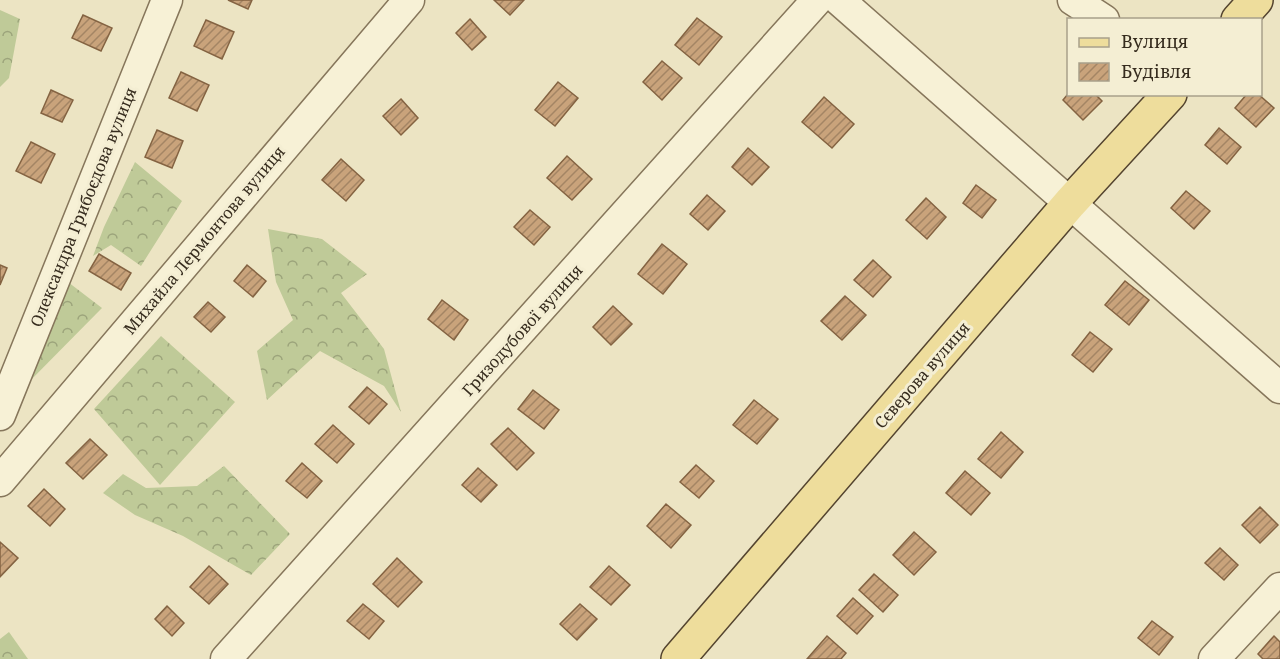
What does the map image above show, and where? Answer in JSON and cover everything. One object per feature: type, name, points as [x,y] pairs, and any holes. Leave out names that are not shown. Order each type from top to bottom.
[{"type":"main road","points":[[1240,18],[1256,0]]},
{"type":"main road","name":"Сєверова вулиця","points":[[678,659],[1070,203],[1168,96]]},
{"type":"street","name":"Олександра Грибоєдова вулиця","points":[[0,415],[167,0]]},
{"type":"street","name":"Михайла Лермонтова вулиця","points":[[0,481],[409,0]]},
{"type":"street","name":"Гризодубової вулиця","points":[[226,659],[817,0]]},
{"type":"street","points":[[839,0],[1280,388]]},
{"type":"street","points":[[1073,0],[1101,18]]},
{"type":"street","points":[[1214,659],[1280,588]]},
{"type":"green space","points":[[0,10],[20,19],[9,78],[0,87]]},
{"type":"green space","points":[[135,162],[182,201],[141,266],[111,245],[93,256]]},
{"type":"green space","points":[[268,229],[322,239],[367,274],[341,293],[384,349],[401,412],[384,386],[320,351],[267,400],[257,351],[293,320],[276,282]]},
{"type":"green space","points":[[64,279],[102,308],[20,391]]},
{"type":"green space","points":[[161,336],[235,402],[160,485],[94,409]]},
{"type":"green space","points":[[224,466],[290,534],[251,575],[183,536],[135,515],[103,493],[123,474],[146,488],[197,486]]},
{"type":"green space","points":[[9,632],[28,659],[0,659],[0,639]]},
{"type":"building","points":[[228,0],[252,0],[248,9]]},
{"type":"building","points":[[494,0],[524,0],[510,15]]},
{"type":"building","points":[[83,15],[112,28],[101,51],[72,38]]},
{"type":"building","points":[[697,18],[722,37],[699,65],[675,45]]},
{"type":"building","points":[[470,19],[486,37],[472,50],[456,33]]},
{"type":"building","points":[[206,20],[234,32],[222,59],[194,46]]},
{"type":"building","points":[[662,61],[682,78],[662,100],[643,82]]},
{"type":"building","points":[[181,72],[209,85],[197,111],[169,98]]},
{"type":"building","points":[[558,82],[578,98],[555,126],[535,110]]},
{"type":"building","points":[[51,90],[73,100],[62,122],[41,113]]},
{"type":"building","points":[[1067,95],[1097,96],[1102,101],[1083,120],[1063,100]]},
{"type":"building","points":[[1245,96],[1260,96],[1274,108],[1256,127],[1235,108]]},
{"type":"building","points":[[824,97],[854,124],[832,148],[802,122]]},
{"type":"building","points":[[401,99],[418,118],[401,135],[383,116]]},
{"type":"building","points":[[1219,128],[1241,147],[1227,164],[1205,145]]},
{"type":"building","points":[[157,130],[183,141],[172,168],[145,157]]},
{"type":"building","points":[[31,142],[55,154],[41,183],[16,171]]},
{"type":"building","points":[[748,148],[769,167],[752,185],[732,167]]},
{"type":"building","points":[[567,156],[592,179],[572,200],[547,178]]},
{"type":"building","points":[[341,159],[364,180],[346,201],[322,180]]},
{"type":"building","points":[[976,185],[996,200],[982,218],[963,203]]},
{"type":"building","points":[[1186,191],[1210,211],[1194,229],[1171,208]]},
{"type":"building","points":[[707,195],[725,211],[708,230],[690,214]]},
{"type":"building","points":[[926,198],[946,217],[927,239],[906,220]]},
{"type":"building","points":[[530,210],[550,227],[534,245],[514,227]]},
{"type":"building","points":[[662,244],[687,264],[663,294],[638,274]]},
{"type":"building","points":[[99,254],[131,273],[121,290],[89,271]]},
{"type":"building","points":[[873,260],[891,277],[873,297],[854,280]]},
{"type":"building","points":[[0,265],[7,268],[0,285]]},
{"type":"building","points":[[247,265],[266,281],[253,297],[234,281]]},
{"type":"building","points":[[1125,281],[1149,300],[1129,325],[1105,305]]},
{"type":"building","points":[[845,296],[866,315],[842,340],[821,321]]},
{"type":"building","points":[[442,300],[468,320],[454,340],[428,319]]},
{"type":"building","points":[[208,302],[225,317],[211,332],[194,317]]},
{"type":"building","points":[[613,306],[632,324],[611,345],[593,327]]},
{"type":"building","points":[[1090,332],[1112,349],[1093,372],[1072,355]]},
{"type":"building","points":[[367,387],[387,404],[369,424],[349,407]]},
{"type":"building","points":[[533,390],[559,410],[544,429],[518,409]]},
{"type":"building","points":[[754,400],[778,419],[757,444],[733,425]]},
{"type":"building","points":[[333,425],[354,444],[337,463],[315,444]]},
{"type":"building","points":[[508,428],[534,453],[517,470],[491,444]]},
{"type":"building","points":[[1001,432],[1023,452],[1001,478],[978,459]]},
{"type":"building","points":[[90,439],[107,455],[83,479],[66,463]]},
{"type":"building","points":[[302,463],[322,481],[307,498],[286,481]]},
{"type":"building","points":[[696,465],[714,481],[699,498],[680,482]]},
{"type":"building","points":[[478,468],[497,485],[481,502],[462,485]]},
{"type":"building","points":[[965,471],[990,493],[971,515],[946,493]]},
{"type":"building","points":[[44,489],[65,509],[50,526],[28,506]]},
{"type":"building","points":[[666,504],[691,525],[671,548],[647,526]]},
{"type":"building","points":[[1260,507],[1278,525],[1260,543],[1242,525]]},
{"type":"building","points":[[914,532],[936,552],[914,575],[893,555]]},
{"type":"building","points":[[0,542],[18,558],[0,577]]},
{"type":"building","points":[[1220,548],[1238,565],[1224,580],[1205,563]]},
{"type":"building","points":[[397,558],[422,582],[398,607],[373,584]]},
{"type":"building","points":[[209,566],[228,584],[209,604],[190,587]]},
{"type":"building","points":[[609,566],[630,585],[611,605],[590,587]]},
{"type":"building","points":[[874,574],[898,595],[883,612],[859,590]]},
{"type":"building","points":[[853,598],[873,616],[857,634],[837,616]]},
{"type":"building","points":[[363,604],[384,621],[369,639],[347,621]]},
{"type":"building","points":[[580,604],[597,619],[577,640],[560,624]]},
{"type":"building","points":[[167,606],[184,623],[172,636],[155,619]]},
{"type":"building","points":[[1152,621],[1173,637],[1159,655],[1138,638]]},
{"type":"building","points":[[827,636],[846,653],[841,659],[807,659]]},
{"type":"building","points":[[1274,636],[1280,642],[1280,659],[1263,659],[1258,654]]}]
